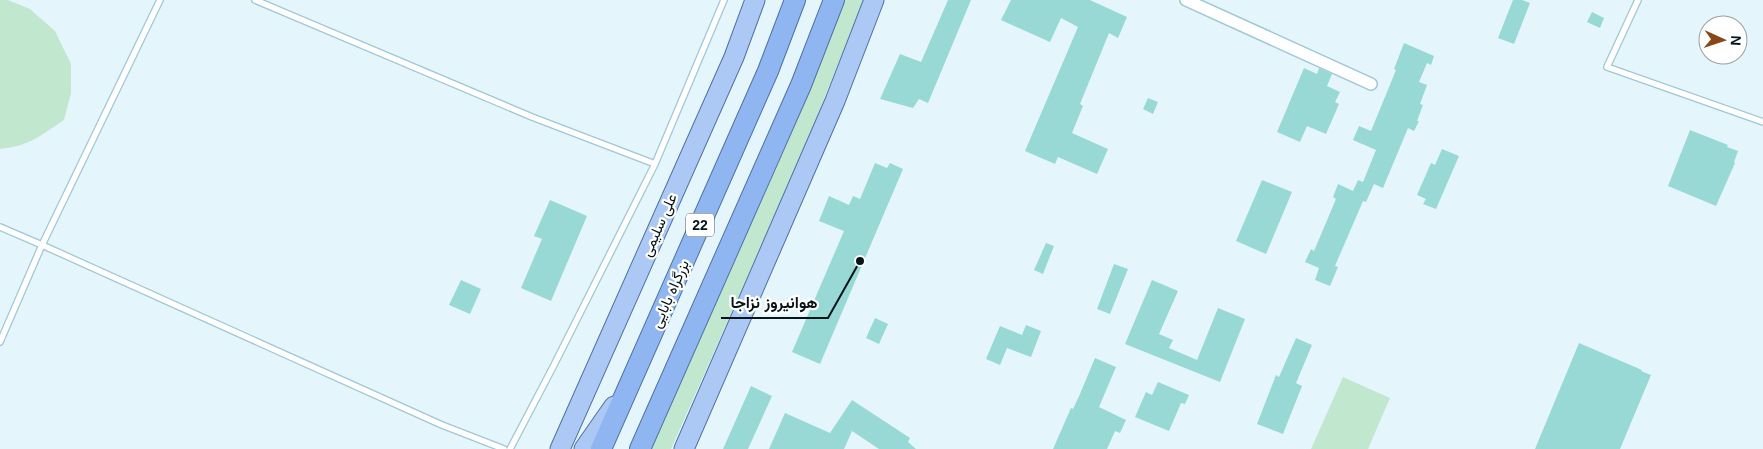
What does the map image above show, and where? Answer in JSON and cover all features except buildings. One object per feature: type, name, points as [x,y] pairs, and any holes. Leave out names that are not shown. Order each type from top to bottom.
[{"type":"highway","name":"بزرگراه بابایی","points":[[601,449],[768,71],[795,0]]},
{"type":"highway","name":"22","points":[[640,449],[797,94],[834,0]]},
{"type":"main road","name":"علی سلیمی","points":[[560,449],[734,56],[755,0]]},
{"type":"main road","points":[[684,449],[835,101],[874,0]]},
{"type":"main road","points":[[584,449],[630,382]]},
{"type":"street","points":[[1186,0],[1371,84]]},
{"type":"lane","points":[[0,342],[42,245],[160,0]]},
{"type":"lane","points":[[255,0],[523,113],[654,164]]},
{"type":"lane","points":[[510,449],[654,164],[724,0]]},
{"type":"lane","points":[[1638,0],[1607,67],[1763,122]]},
{"type":"lane","points":[[0,228],[42,245],[442,425],[504,449]]},
{"type":"green space","points":[[0,0],[8,0],[30,9],[55,31],[71,64],[71,93],[64,120],[27,143],[0,149]]},
{"type":"green space","points":[[845,0],[867,0],[840,59],[804,149],[671,449],[651,449],[775,168]]},
{"type":"green space","points":[[1343,377],[1390,398],[1368,449],[1311,449]]},
{"type":"place","name":"هوانیروز نزاجا","points":[[860,261]]}]
